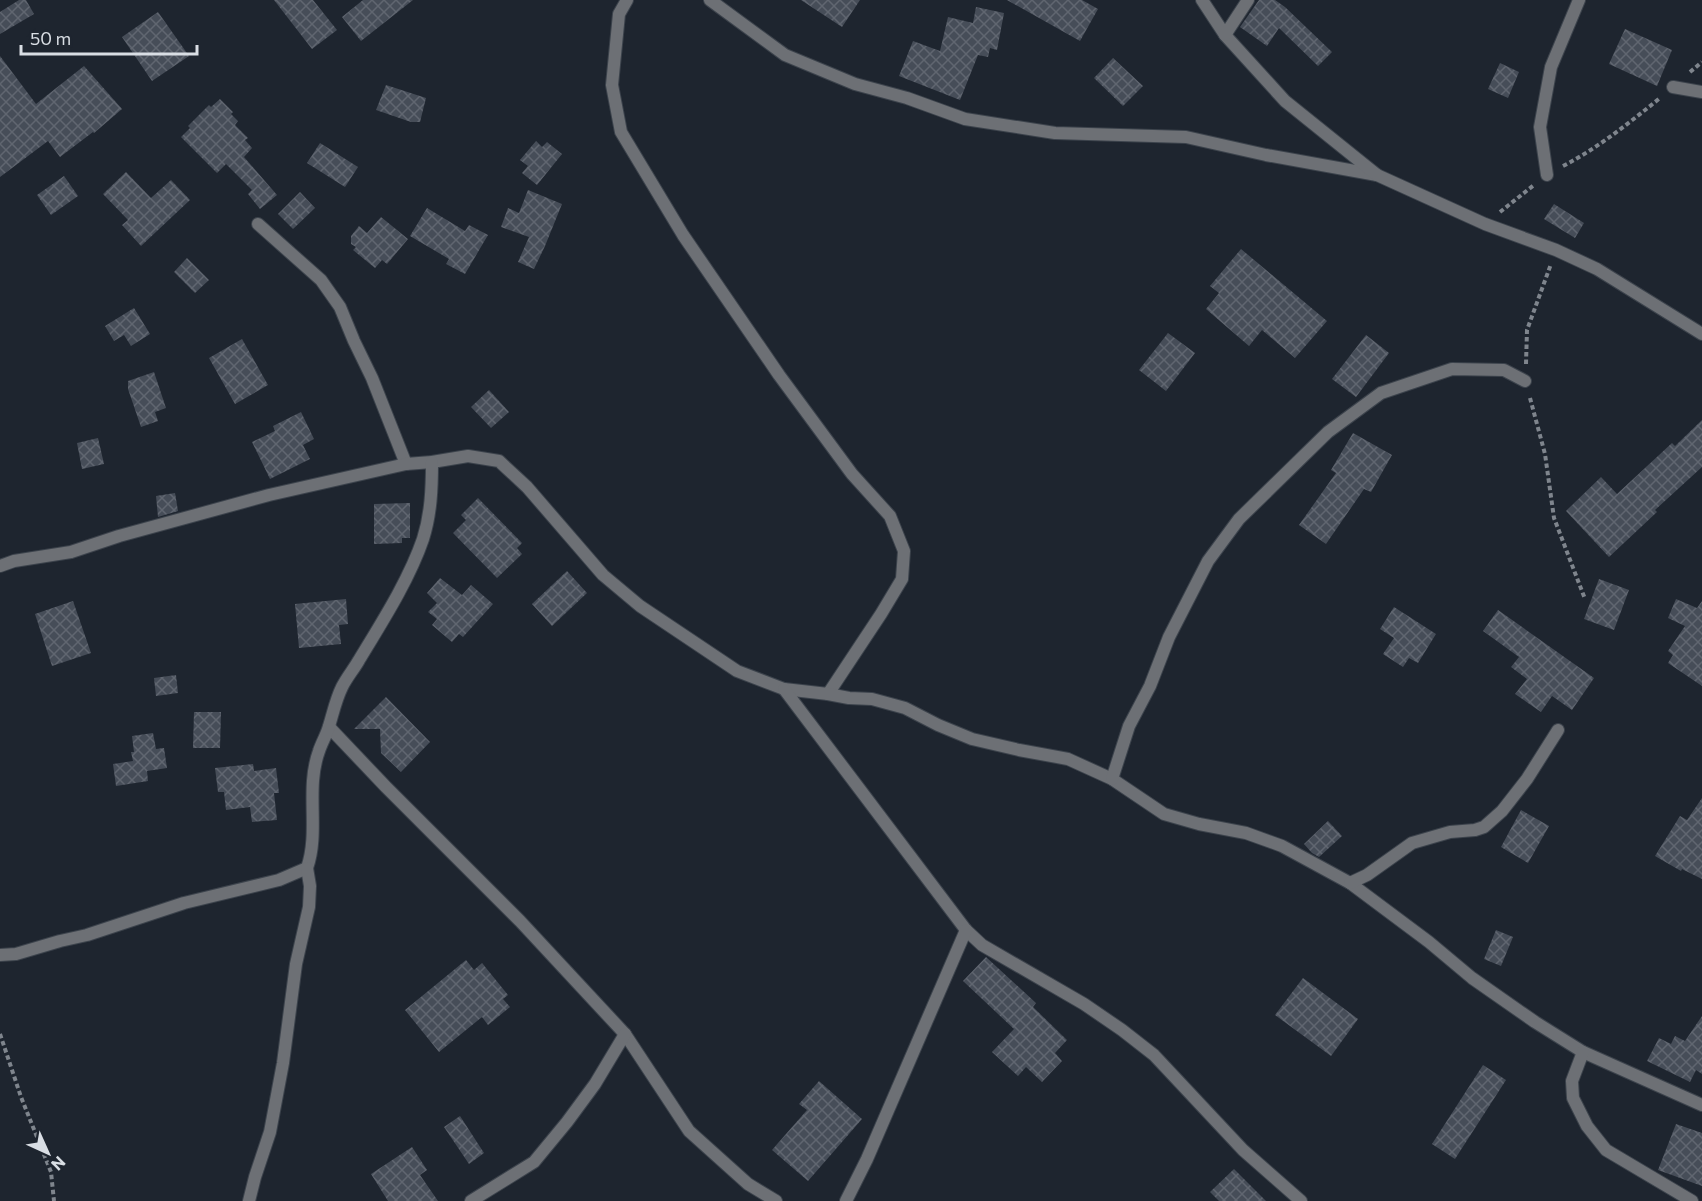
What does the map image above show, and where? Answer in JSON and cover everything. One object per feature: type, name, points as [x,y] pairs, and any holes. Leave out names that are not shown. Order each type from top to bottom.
[{"type":"street","points":[[627,0],[619,14],[612,85],[621,132],[683,235],[779,375],[852,474],[890,516],[904,551],[902,579],[828,694]]},
{"type":"street","points":[[710,0],[785,55],[855,84],[908,98],[965,119],[1055,133],[1186,137],[1266,155],[1377,175],[1485,224],[1556,250],[1597,269],[1702,334]]},
{"type":"street","points":[[1202,0],[1225,35],[1285,100],[1377,175]]},
{"type":"street","points":[[1225,35],[1248,0]]},
{"type":"street","points":[[1547,175],[1540,127],[1551,67],[1579,0]]},
{"type":"street","points":[[1673,87],[1702,92]]},
{"type":"street","points":[[258,224],[321,280],[340,307],[372,378],[406,464]]},
{"type":"street","points":[[1112,779],[1129,726],[1150,686],[1169,637],[1208,561],[1239,519],[1328,432],[1381,393],[1452,369],[1504,370],[1525,381]]},
{"type":"street","points":[[0,566],[14,561],[71,552],[119,536],[269,495],[406,464],[468,456],[499,461],[527,487],[603,575],[640,606],[737,671],[784,689],[872,699],[905,708],[938,725],[972,738],[1068,759],[1112,779],[1164,814],[1199,824],[1246,833],[1282,846],[1350,883],[1472,978],[1535,1023],[1583,1052],[1702,1105]]},
{"type":"street","points":[[0,955],[16,954],[87,935],[184,903],[279,880],[307,868],[310,861],[312,830],[313,775],[319,752],[341,688],[359,662],[406,578],[423,538],[432,499],[432,462]]},
{"type":"street","points":[[784,689],[966,930],[982,945],[1084,1004],[1154,1055],[1243,1150],[1301,1201]]},
{"type":"street","points":[[329,727],[520,921],[625,1034],[689,1131],[748,1184],[776,1201]]},
{"type":"street","points":[[1350,883],[1367,875],[1412,843],[1450,832],[1475,830],[1484,826],[1502,811],[1527,779],[1558,730]]},
{"type":"street","points":[[249,1201],[270,1132],[283,1063],[296,964],[309,907],[310,886],[307,868]]},
{"type":"street","points":[[846,1201],[867,1159],[966,930]]},
{"type":"street","points":[[471,1201],[534,1162],[595,1084],[625,1034]]},
{"type":"street","points":[[1583,1052],[1572,1081],[1573,1098],[1587,1126],[1606,1150],[1692,1201]]},
{"type":"path","points":[[1485,224],[1547,175],[1583,156],[1624,127],[1702,62]]},
{"type":"path","points":[[1556,250],[1527,330],[1525,381],[1545,454],[1554,518],[1585,599]]},
{"type":"path","points":[[0,1034],[21,1097],[51,1172],[54,1201]]},
{"type":"building","points":[[19,0],[26,0],[34,14],[0,34],[0,12]]},
{"type":"building","points":[[274,0],[313,0],[337,30],[312,49]]},
{"type":"building","points":[[363,0],[413,0],[361,41],[342,17]]},
{"type":"building","points":[[801,0],[860,0],[842,27]]},
{"type":"building","points":[[1007,0],[1082,0],[1098,9],[1080,41]]},
{"type":"building","points":[[1259,0],[1275,0],[1285,7],[1332,52],[1318,66],[1279,28],[1267,46],[1240,27]]},
{"type":"building","points":[[976,7],[1004,13],[997,50],[990,48],[988,57],[978,55],[960,100],[899,76],[913,41],[940,51],[948,17],[973,23]]},
{"type":"building","points":[[158,12],[189,56],[152,81],[122,37]]},
{"type":"building","points":[[1625,29],[1672,50],[1657,86],[1609,64]]},
{"type":"building","points":[[0,56],[36,104],[84,66],[122,109],[94,133],[60,157],[48,141],[0,177]]},
{"type":"building","points":[[1113,58],[1143,86],[1123,106],[1094,78]]},
{"type":"building","points":[[1500,63],[1519,72],[1508,98],[1488,89]]},
{"type":"building","points":[[386,85],[426,98],[420,122],[411,122],[376,110]]},
{"type":"building","points":[[220,99],[233,112],[231,114],[238,121],[235,125],[248,138],[245,140],[252,148],[244,157],[277,195],[260,209],[248,194],[252,190],[226,164],[217,173],[181,137],[190,128],[188,126],[209,105],[211,107]]},
{"type":"building","points":[[536,141],[542,147],[547,142],[562,154],[537,185],[522,173],[528,166],[520,160]]},
{"type":"building","points":[[320,143],[358,167],[345,187],[307,163]]},
{"type":"building","points":[[126,172],[151,198],[171,180],[190,200],[141,246],[122,225],[128,220],[103,194]]},
{"type":"building","points":[[64,176],[78,196],[51,215],[37,195]]},
{"type":"building","points":[[528,190],[562,204],[534,269],[518,262],[529,237],[501,227],[508,208],[519,213]]},
{"type":"building","points":[[300,192],[315,208],[293,229],[278,214]]},
{"type":"building","points":[[1554,204],[1584,223],[1575,238],[1544,219]]},
{"type":"building","points":[[427,208],[465,231],[469,225],[488,235],[465,274],[446,264],[449,259],[410,236]]},
{"type":"building","points":[[381,217],[408,239],[387,264],[382,260],[375,268],[353,250],[356,247],[351,244],[351,236],[359,226],[367,233]]},
{"type":"building","points":[[1241,249],[1327,321],[1295,358],[1262,330],[1249,346],[1206,309],[1219,293],[1210,286]]},
{"type":"building","points":[[187,258],[209,280],[195,293],[174,272]]},
{"type":"building","points":[[134,308],[150,334],[131,346],[124,335],[114,341],[105,326]]},
{"type":"building","points":[[1168,333],[1195,353],[1166,391],[1139,370]]},
{"type":"building","points":[[1366,335],[1389,353],[1356,397],[1332,379]]},
{"type":"building","points":[[242,339],[268,385],[235,404],[209,358]]},
{"type":"building","points":[[154,372],[166,408],[155,412],[158,421],[141,427],[128,389],[128,381]]},
{"type":"building","points":[[489,390],[509,412],[491,428],[471,407]]},
{"type":"building","points":[[301,412],[314,439],[303,445],[310,459],[270,479],[252,442],[275,431],[273,426]]},
{"type":"building","points":[[1702,420],[1702,467],[1609,557],[1566,511],[1601,477],[1617,494],[1672,443],[1675,446]]},
{"type":"building","points":[[1353,433],[1392,455],[1371,492],[1364,489],[1326,544],[1299,525],[1336,473],[1331,470]]},
{"type":"building","points":[[98,438],[104,464],[82,469],[77,443]]},
{"type":"building","points":[[175,493],[178,511],[158,517],[156,496]]},
{"type":"building","points":[[478,498],[522,543],[517,548],[522,554],[497,578],[453,533],[466,520],[461,515]]},
{"type":"building","points":[[410,503],[410,538],[402,538],[402,543],[374,544],[374,504]]},
{"type":"building","points":[[567,571],[587,593],[552,626],[532,604]]},
{"type":"building","points":[[440,578],[462,595],[471,585],[493,604],[463,637],[459,634],[452,642],[432,625],[437,619],[428,612],[437,603],[427,593]]},
{"type":"building","points":[[1599,579],[1629,590],[1614,630],[1584,619]]},
{"type":"building","points":[[346,599],[348,624],[339,625],[341,644],[299,648],[295,604]]},
{"type":"building","points":[[1676,599],[1697,608],[1702,601],[1702,686],[1668,663],[1673,655],[1668,651],[1685,626],[1668,618]]},
{"type":"building","points":[[73,601],[91,653],[52,666],[35,614]]},
{"type":"building","points":[[1394,607],[1436,634],[1418,663],[1409,658],[1403,667],[1383,654],[1394,638],[1380,629]]},
{"type":"building","points":[[1498,610],[1594,678],[1572,710],[1552,696],[1541,712],[1515,694],[1527,679],[1511,667],[1519,657],[1483,631]]},
{"type":"building","points":[[176,675],[178,693],[156,696],[154,678]]},
{"type":"building","points":[[386,697],[430,742],[401,772],[381,753],[380,729],[354,729]]},
{"type":"building","points":[[194,712],[221,712],[220,748],[193,748]]},
{"type":"building","points":[[153,733],[156,749],[164,748],[167,768],[147,771],[148,781],[116,786],[113,764],[133,761],[132,736]]},
{"type":"building","points":[[253,764],[254,771],[276,768],[279,793],[274,793],[277,820],[252,822],[250,807],[226,810],[224,792],[218,792],[215,768]]},
{"type":"building","points":[[1702,798],[1702,879],[1682,869],[1681,871],[1655,856],[1680,816],[1687,820]]},
{"type":"building","points":[[1521,810],[1549,826],[1528,863],[1501,847]]},
{"type":"building","points":[[1328,821],[1342,836],[1319,857],[1304,844]]},
{"type":"building","points":[[1496,930],[1513,937],[1501,966],[1484,959]]},
{"type":"building","points":[[986,957],[1036,1003],[1033,1007],[1067,1040],[1055,1053],[1062,1061],[1042,1082],[1026,1067],[1018,1076],[992,1052],[1014,1029],[963,981]]},
{"type":"building","points":[[466,960],[474,970],[482,963],[508,995],[503,999],[510,1007],[488,1025],[482,1017],[439,1052],[405,1010]]},
{"type":"building","points":[[1303,978],[1358,1019],[1331,1056],[1275,1015]]},
{"type":"building","points":[[1702,1016],[1702,1074],[1696,1070],[1690,1082],[1647,1061],[1659,1038],[1671,1044],[1675,1036],[1685,1041]]},
{"type":"building","points":[[1483,1065],[1506,1080],[1455,1159],[1432,1144]]},
{"type":"building","points":[[819,1081],[862,1119],[808,1181],[772,1150],[807,1110],[799,1104]]},
{"type":"building","points":[[460,1116],[484,1153],[469,1164],[444,1127]]},
{"type":"building","points":[[1676,1124],[1702,1133],[1702,1186],[1658,1170]]},
{"type":"building","points":[[412,1147],[427,1170],[420,1175],[438,1201],[388,1201],[371,1174]]},
{"type":"building","points":[[1234,1169],[1266,1201],[1219,1201],[1210,1192]]}]
